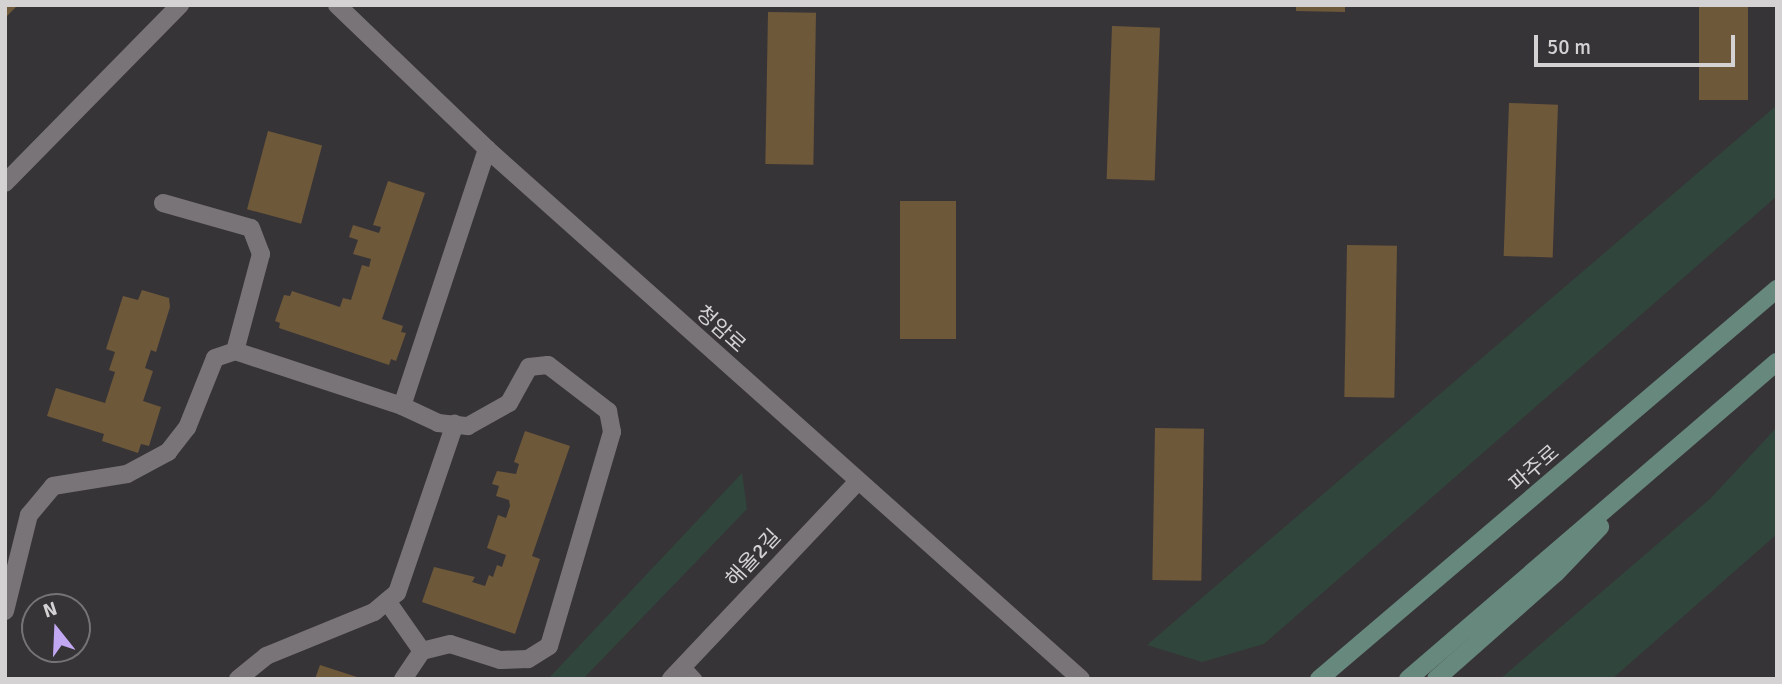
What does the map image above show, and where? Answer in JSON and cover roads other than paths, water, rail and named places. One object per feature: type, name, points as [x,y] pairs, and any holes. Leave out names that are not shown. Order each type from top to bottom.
[{"type":"main road","name":"파주로","points":[[1319,679],[1777,289]]},
{"type":"main road","points":[[1408,679],[1777,362]]},
{"type":"main road","points":[[1436,679],[1556,573],[1673,451]]},
{"type":"street","points":[[5,183],[180,5]]},
{"type":"street","name":"청암로","points":[[337,5],[487,149],[857,482],[1081,679]]},
{"type":"street","points":[[402,406],[487,149]]},
{"type":"street","points":[[163,204],[251,228],[261,254],[235,351]]},
{"type":"street","points":[[5,611],[29,515],[53,486],[127,474],[168,452],[187,428],[215,358],[235,351],[402,406],[438,423],[468,426],[509,403],[529,367],[548,365],[608,411],[612,432],[549,646],[528,659],[500,660],[450,644],[422,651],[403,679]]},
{"type":"street","points":[[237,679],[266,656],[374,612],[397,593],[455,425]]},
{"type":"street","name":"해올2길","points":[[683,675],[857,482]]},
{"type":"street","points":[[387,601],[422,651]]}]
